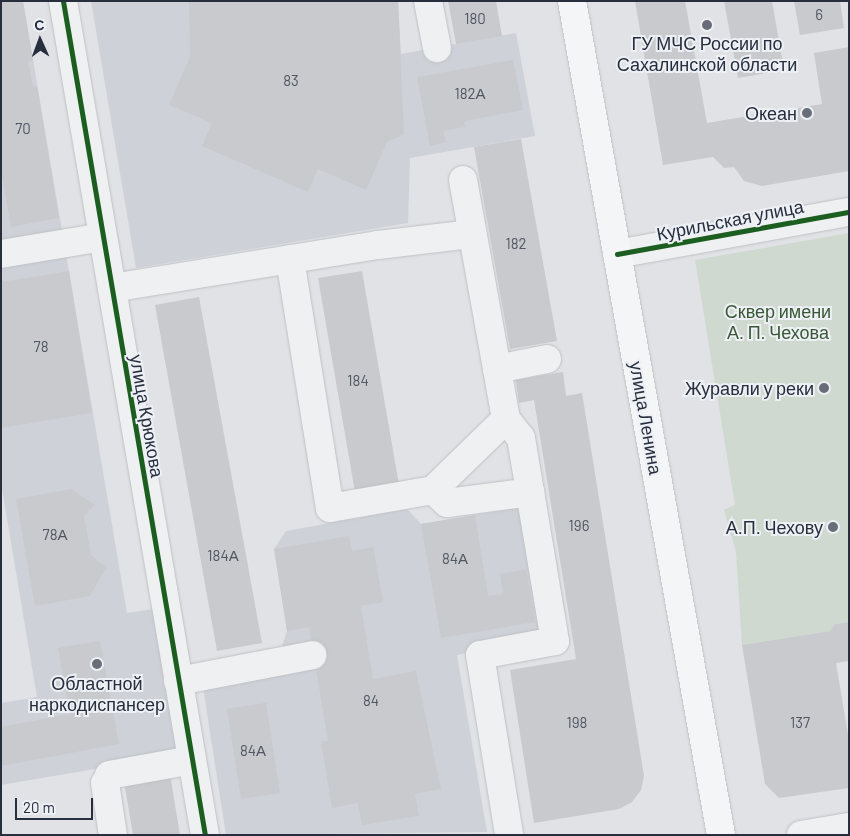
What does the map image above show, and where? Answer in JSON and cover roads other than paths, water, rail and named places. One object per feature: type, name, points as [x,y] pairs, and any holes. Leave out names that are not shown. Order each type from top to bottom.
[{"type":"main road","name":"улица Ленина","points":[[572,1],[721,835]]},
{"type":"street","name":"улица Крюкова","points":[[63,1],[204,835]]},
{"type":"street","points":[[428,1],[437,48]]},
{"type":"street","points":[[463,180],[506,419],[521,438],[555,641],[480,655],[509,835]]},
{"type":"street","name":"Курильская улица","points":[[617,254],[849,212]]},
{"type":"street","points":[[112,288],[290,259],[472,234]]},
{"type":"street","points":[[1,254],[103,237]]},
{"type":"street","points":[[290,259],[330,508],[433,490],[506,419]]},
{"type":"street","points":[[497,369],[547,359]]},
{"type":"street","points":[[433,490],[447,503],[530,492]]},
{"type":"street","points":[[178,681],[313,655]]},
{"type":"street","points":[[113,835],[107,779],[192,760]]},
{"type":"street","points":[[801,835],[849,827]]},
{"type":"place","name":"ГУ МЧС России по Сахалинской области","points":[[707,25]]},
{"type":"place","name":"Океан","points":[[807,113]]},
{"type":"place","name":"Журавли у реки","points":[[824,388]]},
{"type":"place","name":"А.П. Чехову","points":[[833,527]]},
{"type":"place","name":"Областной наркодиспансер","points":[[97,664]]},
{"type":"park label","name":"Сквер имени А. П. Чехова","points":[[778,322]]}]
